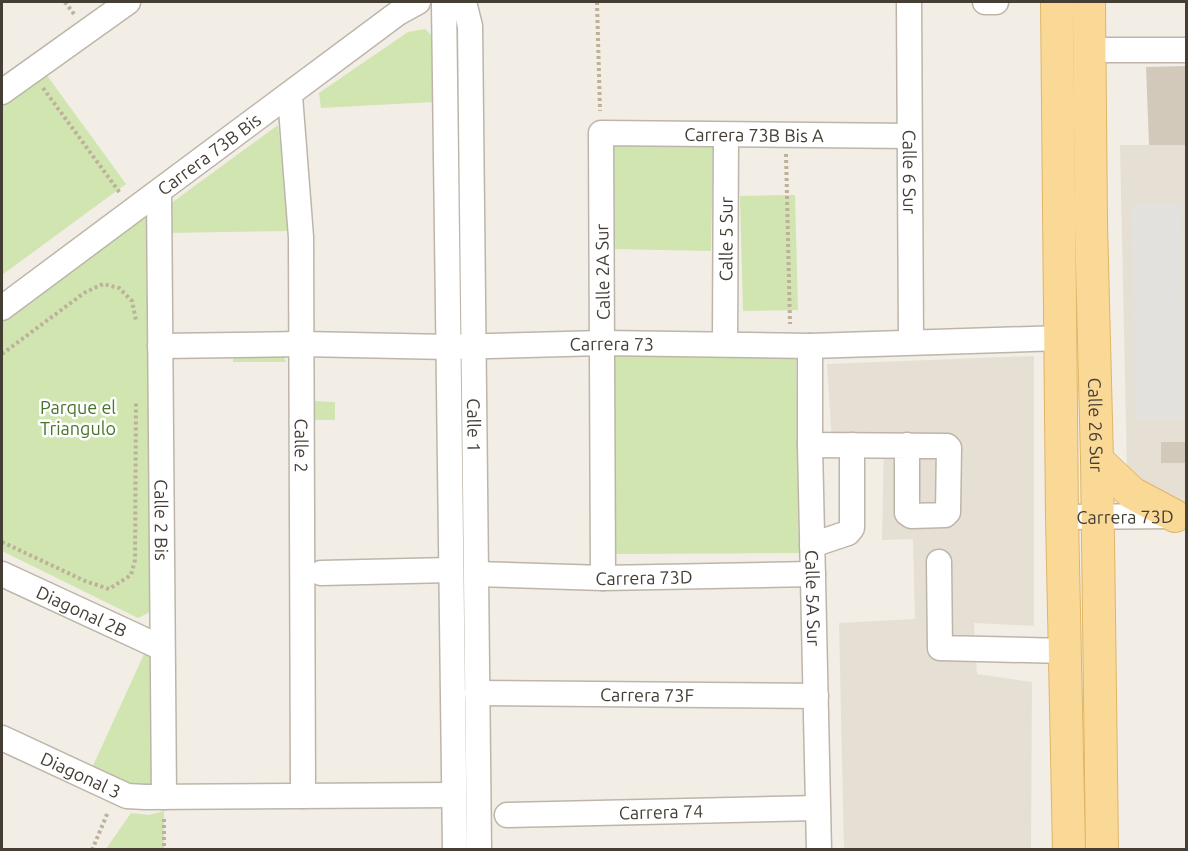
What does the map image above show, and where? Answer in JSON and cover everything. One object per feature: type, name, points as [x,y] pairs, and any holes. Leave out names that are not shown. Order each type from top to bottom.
[{"type":"main road","name":"Calle 26 Sur","points":[[1058,2],[1062,517],[1069,849]]},
{"type":"main road","name":"Calle 26 Sur","points":[[1089,2],[1102,849]]},
{"type":"main road","points":[[1097,460],[1132,493],[1181,516]]},
{"type":"street","points":[[2,92],[128,2]]},
{"type":"street","name":"Carrera 73B Bis","points":[[2,308],[290,96],[398,13],[418,2]]},
{"type":"street","name":"Calle 1","points":[[444,2],[455,849]]},
{"type":"street","name":"Calle 1","points":[[464,2],[470,26],[479,849]]},
{"type":"street","name":"Calle 6 Sur","points":[[909,2],[911,341]]},
{"type":"street","points":[[986,2],[996,2]]},
{"type":"street","points":[[1089,50],[1186,50]]},
{"type":"street","name":"Calle 2","points":[[290,96],[301,237],[303,796]]},
{"type":"street","name":"Carrera 73B Bis A","points":[[601,133],[909,136]]},
{"type":"street","name":"Calle 2A Sur","points":[[601,133],[603,578]]},
{"type":"street","name":"Calle 5 Sur","points":[[725,344],[726,135]]},
{"type":"street","name":"Calle 2 Bis","points":[[159,192],[164,797]]},
{"type":"street","name":"Carrera 73","points":[[160,346],[302,344],[448,347],[603,343],[801,346],[1061,338]]},
{"type":"street","name":"Calle 5A Sur","points":[[801,346],[810,445],[819,849]]},
{"type":"street","points":[[810,445],[907,445]]},
{"type":"street","points":[[812,545],[848,533],[852,528],[852,445]]},
{"type":"street","name":"Carrera 73D","points":[[1062,517],[1181,516]]},
{"type":"street","points":[[939,562],[940,648],[1065,651]]},
{"type":"street","points":[[321,573],[451,570]]},
{"type":"street","name":"Diagonal 2B","points":[[2,573],[162,648]]},
{"type":"street","name":"Carrera 73D","points":[[476,574],[603,578],[813,574]]},
{"type":"street","points":[[452,661],[477,660]]},
{"type":"street","name":"Carrera 73F","points":[[477,693],[816,696]]},
{"type":"street","name":"Diagonal 3","points":[[2,738],[127,796],[164,797]]},
{"type":"street","points":[[164,797],[453,795]]},
{"type":"street","name":"Carrera 74","points":[[507,815],[817,808]]},
{"type":"path","points":[[597,2],[601,133]]},
{"type":"path","points":[[30,70],[133,211]]},
{"type":"path","points":[[785,135],[801,346]]},
{"type":"path","points":[[2,354],[84,293],[103,284],[119,288],[132,301],[137,322]]},
{"type":"path","points":[[2,542],[85,581],[109,589],[131,575],[135,560],[136,393]]},
{"type":"path","points":[[92,849],[117,792]]},
{"type":"path","points":[[164,797],[164,849]]},
{"type":"shaded area","points":[[1120,145],[1186,145],[1186,504],[1181,504],[1127,473]]},
{"type":"shaded area","points":[[1181,203],[1184,420],[1135,420],[1132,204]]},
{"type":"shaded area","points":[[1034,356],[1034,626],[974,623],[977,674],[1032,682],[1031,849],[844,849],[839,623],[915,619],[913,539],[882,540],[884,440],[832,443],[827,364]]},
{"type":"green space","points":[[425,29],[431,35],[433,102],[321,108],[319,93],[408,32]]},
{"type":"green space","points":[[43,70],[126,184],[2,275],[2,101]]},
{"type":"green space","points":[[278,125],[291,231],[166,233],[170,204]]},
{"type":"green space","points":[[612,145],[713,147],[711,251],[611,249]]},
{"type":"green space","points":[[795,195],[798,310],[743,311],[740,196]]},
{"type":"green space","name":"Parque el Triangulo","points":[[143,216],[153,218],[152,611],[138,618],[2,551],[2,321]]},
{"type":"green space","points":[[233,352],[283,355],[286,362],[233,362]]},
{"type":"green space","points":[[796,354],[799,553],[615,554],[612,356]]},
{"type":"green space","points":[[314,401],[335,402],[335,420],[314,420]]},
{"type":"green space","points":[[145,652],[157,657],[160,785],[133,787],[92,768]]},
{"type":"green space","points":[[164,811],[164,849],[106,849],[131,813],[149,815]]},
{"type":"building","points":[[1186,66],[1186,145],[1149,145],[1146,67]]},
{"type":"building","points":[[1161,442],[1186,442],[1186,463],[1161,463]]}]
